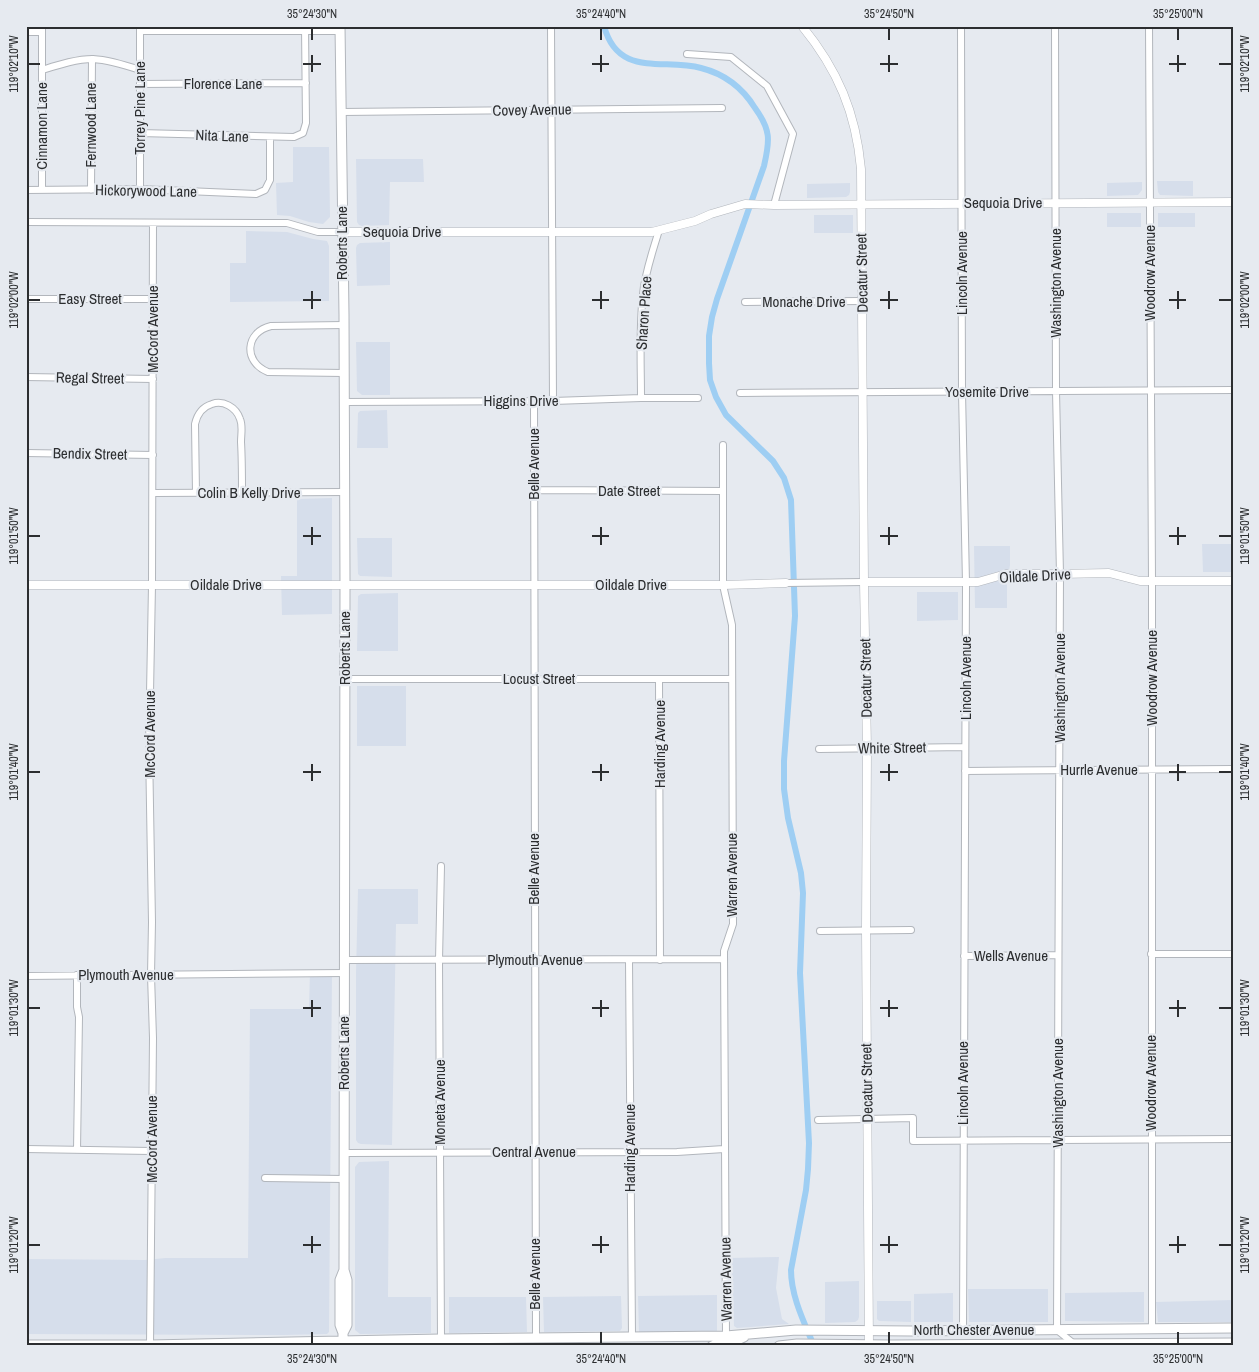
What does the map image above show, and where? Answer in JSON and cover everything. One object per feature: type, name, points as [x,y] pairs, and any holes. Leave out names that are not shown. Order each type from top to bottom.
[{"type":"main road","name":"Roberts Lane","points":[[340,28],[345,584],[344,1270],[347,1280],[347,1325],[343,1340]]},
{"type":"main road","name":"North Chester Avenue","points":[[26,1345],[172,1345],[343,1340],[726,1336],[796,1330],[1233,1328]]},
{"type":"main road","points":[[946,1345],[948,1340],[975,1330]]},
{"type":"main road","points":[[727,1346],[730,1343],[754,1334]]},
{"type":"main road","points":[[712,1346],[725,1340],[726,1336]]},
{"type":"main road","points":[[455,1346],[477,1338]]},
{"type":"main road","name":"North Chester Avenue","points":[[779,1346],[797,1344],[1073,1345],[1233,1343]]},
{"type":"street","points":[[551,26],[553,401]]},
{"type":"street","name":"Decatur Street","points":[[802,26],[831,67],[845,96],[852,114],[861,169],[867,748],[866,930],[869,1345]]},
{"type":"street","name":"Lincoln Avenue","points":[[961,26],[962,392],[966,583],[963,1330]]},
{"type":"street","name":"Washington Avenue","points":[[1055,26],[1056,392],[1060,574],[1057,1330]]},
{"type":"street","name":"Woodrow Avenue","points":[[1149,26],[1152,581],[1152,1329]]},
{"type":"street","points":[[305,28],[306,83]]},
{"type":"street","points":[[140,29],[340,28]]},
{"type":"street","points":[[26,32],[42,29]]},
{"type":"street","name":"Cinnamon Lane","points":[[42,29],[42,190]]},
{"type":"street","name":"Torrey Pine Lane","points":[[140,29],[140,189]]},
{"type":"street","points":[[687,54],[731,57],[767,86],[793,134],[774,206]]},
{"type":"street","points":[[42,70],[92,59],[140,70]]},
{"type":"street","name":"Fernwood Lane","points":[[91,190],[92,59]]},
{"type":"street","name":"Florence Lane","points":[[140,84],[306,83]]},
{"type":"street","name":"Nita Lane","points":[[140,133],[294,137],[303,132],[306,123],[306,83]]},
{"type":"street","name":"Covey Avenue","points":[[342,112],[722,108]]},
{"type":"street","name":"Hickorywood Lane","points":[[26,190],[140,189],[256,194],[265,190],[270,180],[270,137]]},
{"type":"street","name":"Sequoia Drive","points":[[26,222],[287,223],[318,232],[652,232],[695,221],[745,204],[774,206],[1233,202]]},
{"type":"street","name":"McCord Avenue","points":[[150,1345],[153,1038],[149,747],[153,493],[153,223]]},
{"type":"street","name":"Sharon Place","points":[[641,398],[643,292],[659,230]]},
{"type":"street","name":"Easy Street","points":[[26,300],[153,299]]},
{"type":"street","name":"Monache Drive","points":[[745,302],[862,301]]},
{"type":"street","points":[[344,325],[265,327],[252,339],[250,351],[254,362],[262,370],[268,372],[344,373]]},
{"type":"street","name":"Regal Street","points":[[26,377],[153,379]]},
{"type":"street","name":"Yosemite Drive","points":[[740,393],[1233,390]]},
{"type":"street","name":"Higgins Drive","points":[[344,402],[698,398]]},
{"type":"street","name":"Belle Avenue","points":[[534,401],[536,1338]]},
{"type":"street","points":[[196,493],[196,418],[209,405],[221,403],[227,404],[236,411],[241,423],[242,493]]},
{"type":"street","name":"Warren Avenue","points":[[723,445],[723,585],[732,625],[733,924],[724,951],[726,1336]]},
{"type":"street","name":"Bendix Street","points":[[26,453],[153,454]]},
{"type":"street","name":"Date Street","points":[[534,490],[723,491]]},
{"type":"street","name":"Colin B Kelly Drive","points":[[153,493],[344,492]]},
{"type":"street","name":"Oildale Drive","points":[[26,584],[723,585],[864,582],[966,583],[978,582],[1006,574],[1109,573],[1132,580],[1233,581]]},
{"type":"street","name":"Locust Street","points":[[345,678],[732,679]]},
{"type":"street","name":"Harding Avenue","points":[[659,679],[660,960]]},
{"type":"street","name":"White Street","points":[[818,749],[965,747]]},
{"type":"street","name":"Hurrle Avenue","points":[[965,771],[1233,769]]},
{"type":"street","name":"Moneta Avenue","points":[[441,866],[439,960],[441,1339]]},
{"type":"street","points":[[820,931],[911,930]]},
{"type":"street","points":[[1151,954],[1233,954]]},
{"type":"street","name":"Wells Avenue","points":[[964,956],[1058,955]]},
{"type":"street","name":"Plymouth Avenue","points":[[345,960],[724,960]]},
{"type":"street","name":"Harding Avenue","points":[[629,960],[632,1336]]},
{"type":"street","name":"Plymouth Avenue","points":[[26,976],[345,973]]},
{"type":"street","points":[[76,976],[76,1007],[79,1017],[77,1150]]},
{"type":"street","points":[[818,1120],[913,1118],[913,1141],[1233,1139]]},
{"type":"street","points":[[26,1149],[151,1151]]},
{"type":"street","name":"Central Avenue","points":[[344,1152],[677,1152],[724,1149]]},
{"type":"street","points":[[265,1178],[344,1179]]},
{"type":"street","points":[[1057,1330],[1073,1345]]},
{"type":"shaded area","points":[[293,147],[329,147],[330,217],[323,224],[290,216],[277,215],[276,183],[293,182]]},
{"type":"shaded area","points":[[356,159],[423,159],[424,182],[390,182],[389,225],[362,226],[357,222]]},
{"type":"shaded area","points":[[1157,181],[1193,181],[1193,196],[1160,195]]},
{"type":"shaded area","points":[[1142,182],[1142,190],[1138,195],[1107,196],[1107,183]]},
{"type":"shaded area","points":[[850,183],[850,192],[846,197],[807,198],[807,184]]},
{"type":"shaded area","points":[[1107,213],[1141,213],[1141,227],[1107,227]]},
{"type":"shaded area","points":[[1158,213],[1195,213],[1195,227],[1158,227]]},
{"type":"shaded area","points":[[814,215],[853,215],[853,233],[814,233]]},
{"type":"shaded area","points":[[246,231],[287,232],[327,241],[329,246],[329,301],[230,302],[230,263],[246,263]]},
{"type":"shaded area","points":[[390,242],[390,285],[357,286],[357,245],[360,243]]},
{"type":"shaded area","points":[[356,342],[390,342],[390,395],[362,395],[357,391]]},
{"type":"shaded area","points":[[387,410],[388,448],[357,448],[358,413],[360,411]]},
{"type":"shaded area","points":[[332,498],[332,614],[282,615],[281,576],[297,576],[297,499]]},
{"type":"shaded area","points":[[357,538],[392,538],[392,577],[360,576],[358,574]]},
{"type":"shaded area","points":[[1202,544],[1233,544],[1233,572],[1203,572]]},
{"type":"shaded area","points":[[974,546],[1010,546],[1007,608],[975,608]]},
{"type":"shaded area","points":[[917,592],[958,592],[958,620],[917,621]]},
{"type":"shaded area","points":[[398,593],[398,651],[357,651],[358,596],[361,594]]},
{"type":"shaded area","points":[[357,686],[406,686],[406,746],[357,746]]},
{"type":"shaded area","points":[[358,889],[418,889],[418,924],[396,924],[392,1145],[361,1144],[356,1140]]},
{"type":"shaded area","points":[[310,971],[332,971],[329,1332],[327,1334],[284,1335],[26,1334],[26,1259],[145,1260],[166,1258],[248,1258],[250,1009],[309,1009]]},
{"type":"shaded area","points":[[389,1161],[388,1297],[431,1297],[431,1333],[360,1334],[355,1330],[355,1167],[359,1162]]},
{"type":"shaded area","points":[[779,1257],[776,1288],[782,1319],[789,1324],[737,1328],[734,1326],[731,1258]]},
{"type":"shaded area","points":[[859,1281],[858,1320],[855,1322],[825,1323],[825,1282]]},
{"type":"shaded area","points":[[968,1289],[1048,1289],[1048,1322],[969,1322]]},
{"type":"shaded area","points":[[1144,1292],[1144,1322],[1065,1321],[1065,1293]]},
{"type":"shaded area","points":[[953,1293],[953,1322],[914,1322],[914,1294]]},
{"type":"shaded area","points":[[717,1295],[717,1331],[639,1332],[638,1296]]},
{"type":"shaded area","points":[[621,1296],[622,1328],[620,1331],[544,1332],[543,1297]]},
{"type":"shaded area","points":[[449,1297],[526,1297],[527,1332],[449,1333]]},
{"type":"shaded area","points":[[1233,1300],[1233,1322],[1158,1322],[1156,1302]]},
{"type":"shaded area","points":[[877,1301],[911,1301],[911,1322],[879,1321],[877,1319]]},
{"type":"waterway","points":[[604,26],[611,42],[620,53],[631,60],[644,63],[686,65],[701,68],[718,74],[732,82],[750,100],[764,123],[768,136],[764,166],[712,317],[709,336],[709,363],[710,380],[716,397],[726,415],[773,461],[784,478],[791,500],[795,616],[784,761],[784,789],[788,818],[801,873],[803,893],[800,973],[809,1143],[806,1190],[791,1270],[796,1299],[814,1346]]}]
